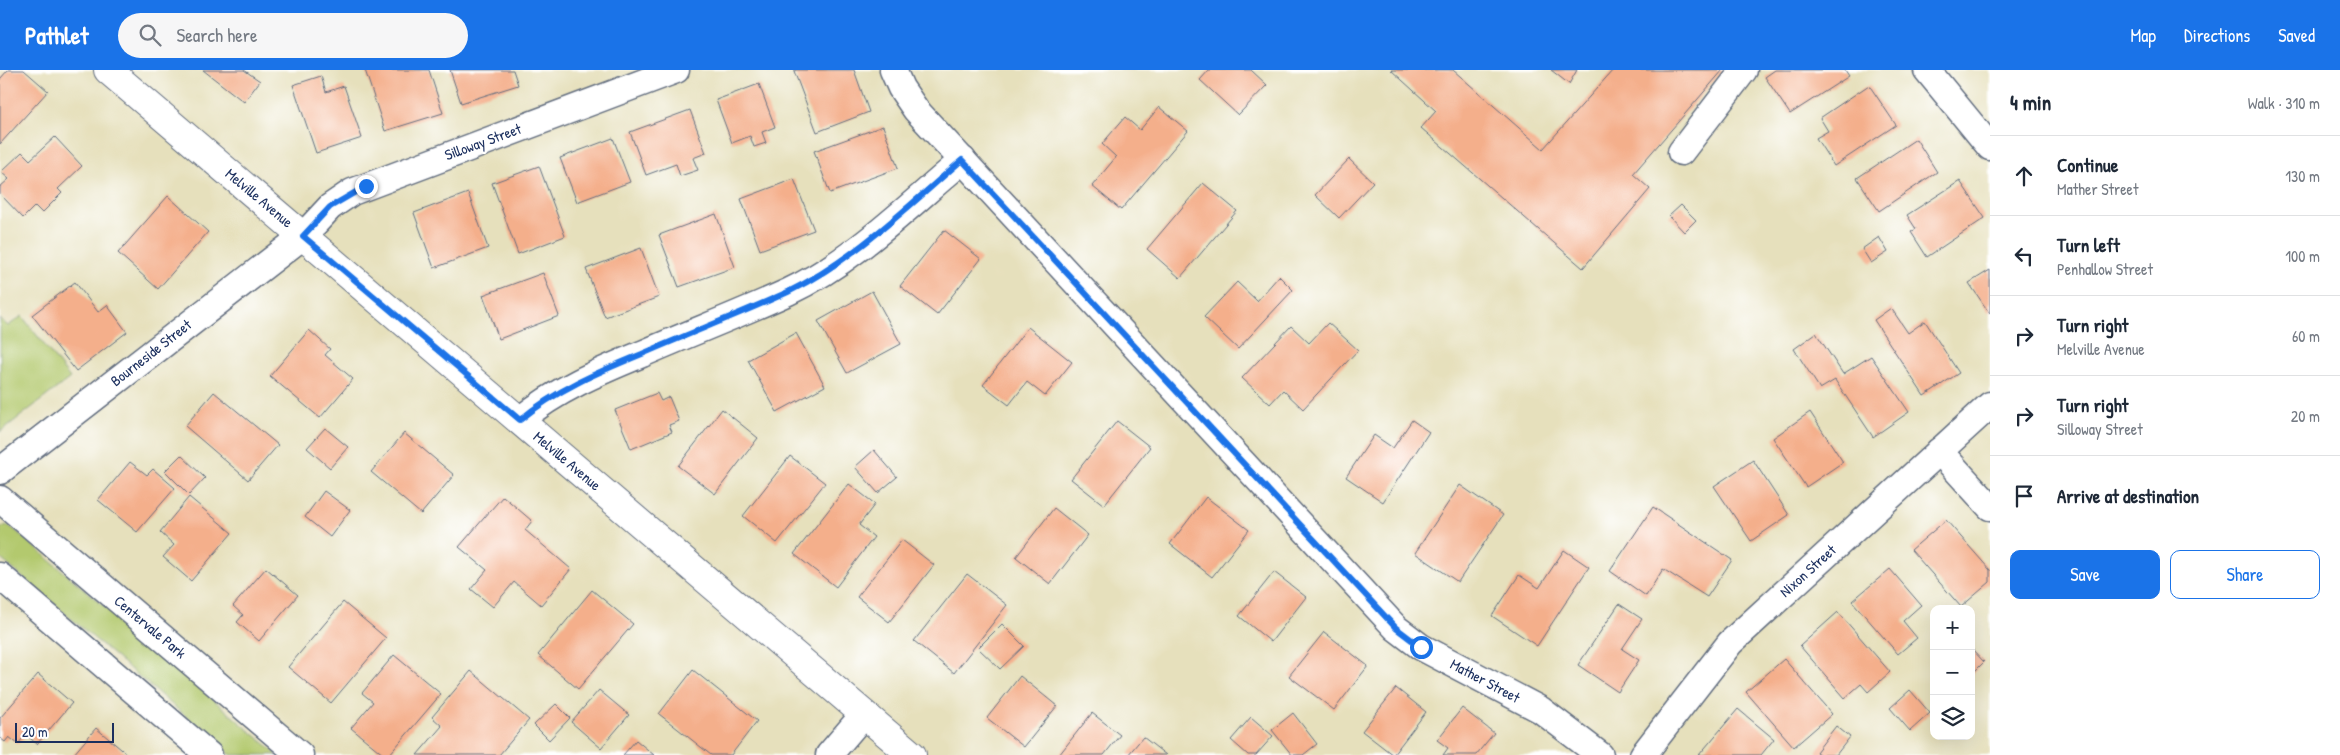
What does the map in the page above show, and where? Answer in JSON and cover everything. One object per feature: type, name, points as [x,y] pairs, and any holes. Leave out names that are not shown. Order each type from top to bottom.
[{"type":"street","name":"Melville Avenue","points":[[108,70],[912,755]]},
{"type":"street","name":"Silloway Street","points":[[303,236],[330,207],[366,186],[676,70]]},
{"type":"street","name":"Mather Street","points":[[893,70],[901,88],[916,110],[1396,628],[1421,647],[1541,710],[1600,755]]},
{"type":"street","points":[[1681,152],[1744,70]]},
{"type":"street","points":[[1926,70],[1990,147]]},
{"type":"street","points":[[520,420],[553,395],[590,376],[775,298],[828,270],[864,244],[962,160]]},
{"type":"street","name":"Bourneside Street","points":[[0,471],[303,236]]},
{"type":"street","name":"Nixon Street","points":[[1643,755],[1730,643],[1990,404]]},
{"type":"street","points":[[1939,451],[1990,507]]},
{"type":"street","name":"Centervale Park","points":[[0,499],[300,755]]},
{"type":"street","points":[[0,576],[209,755]]},
{"type":"street","points":[[829,755],[864,714]]},
{"type":"green space","points":[[22,316],[70,378],[0,432],[0,319],[8,326]]},
{"type":"green space","points":[[9,526],[278,755],[231,755],[0,558],[0,527]]},
{"type":"building","points":[[8,70],[24,70],[48,91],[0,144],[0,79]]},
{"type":"building","points":[[203,70],[244,70],[260,81],[244,102]]},
{"type":"building","points":[[365,70],[429,70],[443,113],[385,131]]},
{"type":"building","points":[[450,70],[513,70],[518,85],[461,103]]},
{"type":"building","points":[[854,70],[869,112],[817,132],[794,71]]},
{"type":"building","points":[[1209,70],[1251,70],[1267,85],[1238,115],[1200,80]]},
{"type":"building","points":[[1391,70],[1453,70],[1543,149],[1613,70],[1723,70],[1633,174],[1650,189],[1583,268],[1421,128],[1436,111]]},
{"type":"building","points":[[1551,70],[1577,70],[1569,84]]},
{"type":"building","points":[[1775,70],[1845,70],[1849,76],[1790,114],[1765,77]]},
{"type":"building","points":[[321,76],[326,92],[344,86],[362,138],[316,153],[293,85]]},
{"type":"building","points":[[759,84],[775,127],[762,132],[766,143],[754,147],[750,136],[732,143],[716,100]]},
{"type":"building","points":[[1869,85],[1896,125],[1834,166],[1816,138],[1828,131],[1820,118]]},
{"type":"building","points":[[1159,107],[1188,131],[1121,210],[1092,186],[1116,157],[1102,144],[1125,117],[1140,130]]},
{"type":"building","points":[[690,110],[706,153],[693,158],[698,170],[680,176],[676,164],[646,175],[630,132]]},
{"type":"building","points":[[883,126],[898,168],[830,193],[814,151]]},
{"type":"building","points":[[55,137],[82,166],[58,189],[62,193],[42,213],[35,206],[23,218],[0,194],[0,187],[9,179],[1,172],[22,152],[30,160]]},
{"type":"building","points":[[613,138],[630,182],[577,202],[560,158]]},
{"type":"building","points":[[1916,139],[1937,172],[1879,211],[1857,178]]},
{"type":"building","points":[[1349,159],[1373,182],[1339,218],[1315,195]]},
{"type":"building","points":[[539,166],[565,236],[518,254],[492,183]]},
{"type":"building","points":[[794,179],[814,230],[760,250],[741,199]]},
{"type":"building","points":[[1960,181],[1985,218],[1927,257],[1911,232],[1916,229],[1907,215]]},
{"type":"building","points":[[1203,183],[1237,211],[1180,278],[1147,249]]},
{"type":"building","points":[[468,193],[488,248],[434,268],[414,213]]},
{"type":"building","points":[[168,196],[208,232],[158,289],[118,253]]},
{"type":"building","points":[[1681,205],[1696,220],[1684,232],[1669,216]]},
{"type":"building","points":[[716,214],[735,267],[679,287],[659,235]]},
{"type":"building","points":[[944,230],[981,259],[937,315],[900,286]]},
{"type":"building","points":[[1879,237],[1888,252],[1871,263],[1862,249]]},
{"type":"building","points":[[641,248],[659,297],[605,317],[586,269]]},
{"type":"building","points":[[1990,270],[1990,314],[1969,283]]},
{"type":"building","points":[[543,273],[559,316],[499,339],[483,295]]},
{"type":"building","points":[[1279,276],[1293,290],[1238,349],[1204,317],[1237,282],[1257,301]]},
{"type":"building","points":[[75,282],[98,312],[107,305],[127,332],[76,371],[32,315]]},
{"type":"building","points":[[872,291],[901,344],[847,373],[818,321]]},
{"type":"building","points":[[1891,308],[1908,333],[1925,321],[1959,373],[1924,396],[1874,320]]},
{"type":"building","points":[[1328,323],[1358,350],[1303,409],[1283,390],[1270,404],[1242,378],[1291,326],[1309,343]]},
{"type":"building","points":[[1028,327],[1072,362],[1045,396],[1027,382],[1009,405],[983,385]]},
{"type":"building","points":[[309,330],[330,349],[325,355],[353,379],[320,418],[270,376]]},
{"type":"building","points":[[796,333],[825,386],[777,412],[748,360]]},
{"type":"building","points":[[1816,333],[1843,374],[1871,356],[1909,412],[1873,437],[1835,380],[1820,389],[1794,349]]},
{"type":"building","points":[[214,392],[278,445],[248,480],[185,426]]},
{"type":"building","points":[[657,393],[661,401],[669,397],[679,421],[669,425],[672,432],[631,449],[615,410]]},
{"type":"building","points":[[722,409],[758,438],[715,494],[678,466]]},
{"type":"building","points":[[1810,412],[1843,462],[1806,487],[1773,438]]},
{"type":"building","points":[[1412,420],[1429,432],[1383,502],[1346,477],[1374,435],[1393,448]]},
{"type":"building","points":[[1117,421],[1150,447],[1104,505],[1071,479]]},
{"type":"building","points":[[325,428],[348,447],[330,468],[307,448]]},
{"type":"building","points":[[404,433],[454,475],[421,514],[371,472]]},
{"type":"building","points":[[874,450],[897,477],[878,493],[855,467]]},
{"type":"building","points":[[181,455],[205,478],[189,495],[165,471]]},
{"type":"building","points":[[790,456],[825,483],[777,543],[743,516]]},
{"type":"building","points":[[1753,460],[1789,515],[1751,541],[1714,486]]},
{"type":"building","points":[[130,462],[147,475],[153,469],[175,488],[137,532],[98,500]]},
{"type":"building","points":[[849,484],[875,504],[859,525],[874,537],[836,587],[794,554]]},
{"type":"building","points":[[1460,485],[1503,515],[1458,582],[1415,553]]},
{"type":"building","points":[[324,491],[350,510],[330,537],[305,517]]},
{"type":"building","points":[[503,496],[532,521],[525,530],[571,569],[541,605],[514,582],[493,607],[471,589],[487,570],[459,547]]},
{"type":"building","points":[[189,497],[232,533],[191,581],[163,557],[174,545],[160,532]]},
{"type":"building","points":[[1206,497],[1249,530],[1212,577],[1170,544]]},
{"type":"building","points":[[1653,507],[1732,560],[1707,597],[1663,569],[1646,596],[1610,571]]},
{"type":"building","points":[[1054,508],[1088,535],[1050,584],[1016,557]]},
{"type":"building","points":[[1946,520],[1990,570],[1990,582],[1963,605],[1959,605],[1911,550]]},
{"type":"building","points":[[902,540],[934,565],[889,622],[857,597]]},
{"type":"building","points":[[1564,550],[1589,567],[1537,646],[1492,616],[1519,575],[1539,588]]},
{"type":"building","points":[[266,568],[298,595],[259,641],[237,622],[243,615],[233,606]]},
{"type":"building","points":[[1890,569],[1921,605],[1903,621],[1917,638],[1898,654],[1852,601]]},
{"type":"building","points":[[1274,572],[1306,597],[1271,642],[1239,616]]},
{"type":"building","points":[[967,574],[1007,605],[954,673],[914,641]]},
{"type":"building","points":[[592,590],[633,624],[578,689],[538,655]]},
{"type":"building","points":[[343,602],[386,638],[331,703],[288,667]]},
{"type":"building","points":[[1619,604],[1642,619],[1622,649],[1639,660],[1618,692],[1578,665]]},
{"type":"building","points":[[1838,612],[1890,672],[1868,692],[1861,684],[1845,698],[1800,646]]},
{"type":"building","points":[[1002,624],[1024,646],[1000,669],[978,648]]},
{"type":"building","points":[[1324,632],[1368,666],[1334,710],[1289,676]]},
{"type":"building","points":[[1975,652],[1984,662],[1975,671]]},
{"type":"building","points":[[394,655],[441,694],[389,755],[384,755],[351,728],[373,702],[362,693]]},
{"type":"building","points":[[1784,659],[1832,714],[1794,747],[1746,692]]},
{"type":"building","points":[[693,670],[757,721],[731,755],[711,755],[659,714]]},
{"type":"building","points":[[471,671],[529,720],[499,755],[417,755],[442,726],[432,717]]},
{"type":"building","points":[[38,674],[72,703],[37,744],[26,735],[18,744],[9,737],[5,742],[0,738],[0,718]]},
{"type":"building","points":[[1020,676],[1057,706],[1024,747],[987,718]]},
{"type":"building","points":[[1396,688],[1426,712],[1393,755],[1362,731]]},
{"type":"building","points":[[599,690],[629,715],[601,748],[571,722]]},
{"type":"building","points":[[1910,690],[1930,713],[1910,731],[1890,708]]},
{"type":"building","points":[[556,704],[570,718],[549,740],[534,725]]},
{"type":"building","points":[[1462,708],[1494,733],[1476,755],[1443,755],[1448,748],[1437,740]]},
{"type":"building","points":[[1738,709],[1774,739],[1761,755],[1699,755]]},
{"type":"building","points":[[1092,713],[1120,735],[1104,755],[1059,755]]},
{"type":"building","points":[[1293,713],[1317,744],[1303,755],[1292,755],[1272,730]]},
{"type":"building","points":[[1251,717],[1273,736],[1256,755],[1248,755],[1231,740]]},
{"type":"building","points":[[1836,726],[1850,737],[1836,755],[1820,755],[1816,752]]},
{"type":"building","points":[[96,728],[128,755],[73,755]]},
{"type":"building","points":[[1143,737],[1166,755],[1128,755]]},
{"type":"building","points":[[636,740],[654,755],[623,755]]},
{"type":"route","points":[[366,186],[352,192],[330,207],[303,236],[520,420],[553,395],[590,376],[768,301],[828,270],[864,244],[962,160],[1396,628],[1421,647]]}]
